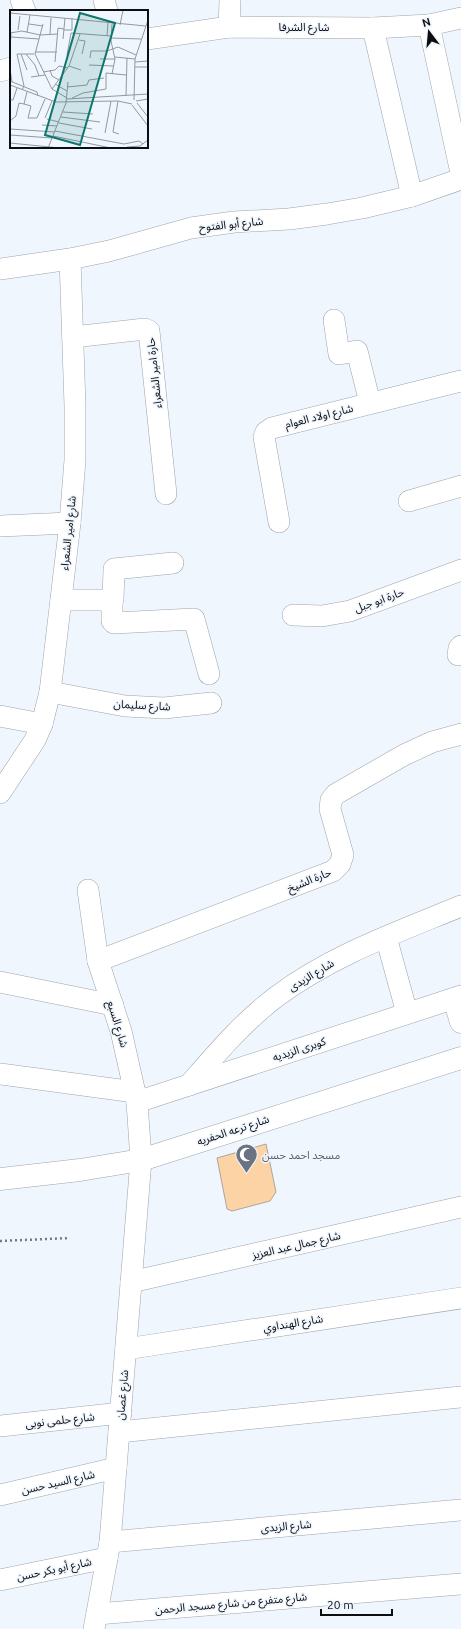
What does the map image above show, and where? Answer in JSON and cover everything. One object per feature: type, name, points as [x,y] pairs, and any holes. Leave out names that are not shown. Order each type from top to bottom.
[{"type":"street","points":[[22,0],[24,10]]},
{"type":"street","points":[[104,0],[107,10]]},
{"type":"street","points":[[229,27],[230,0]]},
{"type":"street","name":"شارع الشرفا","points":[[148,39],[229,27],[373,28],[429,25],[461,18]]},
{"type":"street","points":[[429,25],[461,173]]},
{"type":"street","points":[[373,28],[412,196]]},
{"type":"street","points":[[0,71],[10,68]]},
{"type":"street","name":"شارع أبو الفتوح","points":[[0,269],[70,259],[109,251],[191,228],[234,222],[288,219],[327,214],[412,196],[461,179]]},
{"type":"street","name":"شارع امير الشعراء","points":[[0,793],[35,740],[42,724],[50,692],[70,523],[75,460],[70,259]]},
{"type":"street","points":[[334,320],[339,354],[357,351],[370,403]]},
{"type":"street","name":"حارة امير الشعراء","points":[[73,337],[145,329],[150,331],[166,494]]},
{"type":"street","name":"شارع اولاد العوام","points":[[279,522],[264,437],[266,432],[272,428],[461,381]]},
{"type":"street","points":[[409,501],[461,486]]},
{"type":"street","points":[[0,526],[70,523]]},
{"type":"street","points":[[173,562],[114,569],[112,621],[114,623],[194,619],[209,674]]},
{"type":"street","name":"حارة ابو جبل","points":[[293,615],[322,616],[350,611],[461,570]]},
{"type":"street","points":[[61,600],[112,600]]},
{"type":"street","name":"شارع سليمان","points":[[50,692],[125,706],[164,708],[211,703]]},
{"type":"street","points":[[0,716],[42,724]]},
{"type":"street","name":"حارة الشيخ","points":[[98,961],[333,871],[340,864],[343,855],[330,808],[331,800],[336,794],[404,755],[432,742],[461,734]]},
{"type":"street","name":"شارع السبع","points":[[88,890],[98,961],[113,1005],[126,1051],[136,1097],[141,1160]]},
{"type":"street","name":"شارع الزيدى","points":[[189,1085],[244,1024],[276,997],[316,970],[347,953],[461,906]]},
{"type":"street","points":[[386,937],[407,1013]]},
{"type":"street","points":[[0,982],[113,1005]]},
{"type":"street","points":[[457,997],[461,1022]]},
{"type":"street","name":"كوبرى الزيديه","points":[[136,1097],[189,1085],[457,997]]},
{"type":"street","name":"شارع ترعه الحفريه","points":[[0,1179],[72,1171],[141,1160],[461,1058]]},
{"type":"street","points":[[0,1074],[136,1097]]},
{"type":"street","name":"شارع غصان","points":[[95,1622],[109,1550],[141,1160]]},
{"type":"street","name":"شارع جمال عبد العزيز","points":[[131,1282],[461,1208]]},
{"type":"street","name":"شارع الهنداوي","points":[[126,1349],[461,1298]]},
{"type":"street","name":"شارع حلمى نوبى","points":[[0,1426],[120,1423],[461,1397]]},
{"type":"street","name":"شارع السيد حسن","points":[[0,1495],[116,1468]]},
{"type":"street","name":"شارع الزيدى","points":[[109,1550],[461,1510]]},
{"type":"street","name":"شارع أبو بكر حسن","points":[[0,1580],[109,1550]]},
{"type":"street","name":"شارع متفرع من شارع مسجد الرحمن","points":[[95,1622],[461,1584]]},
{"type":"path","points":[[0,1241],[70,1238]]},
{"type":"building","name":"مسجد احمد حسن","points":[[266,1144],[276,1192],[270,1201],[232,1211],[227,1209],[217,1158]]},
{"type":"place","name":"مسجد احمد حسن","points":[[246,1174]]}]
